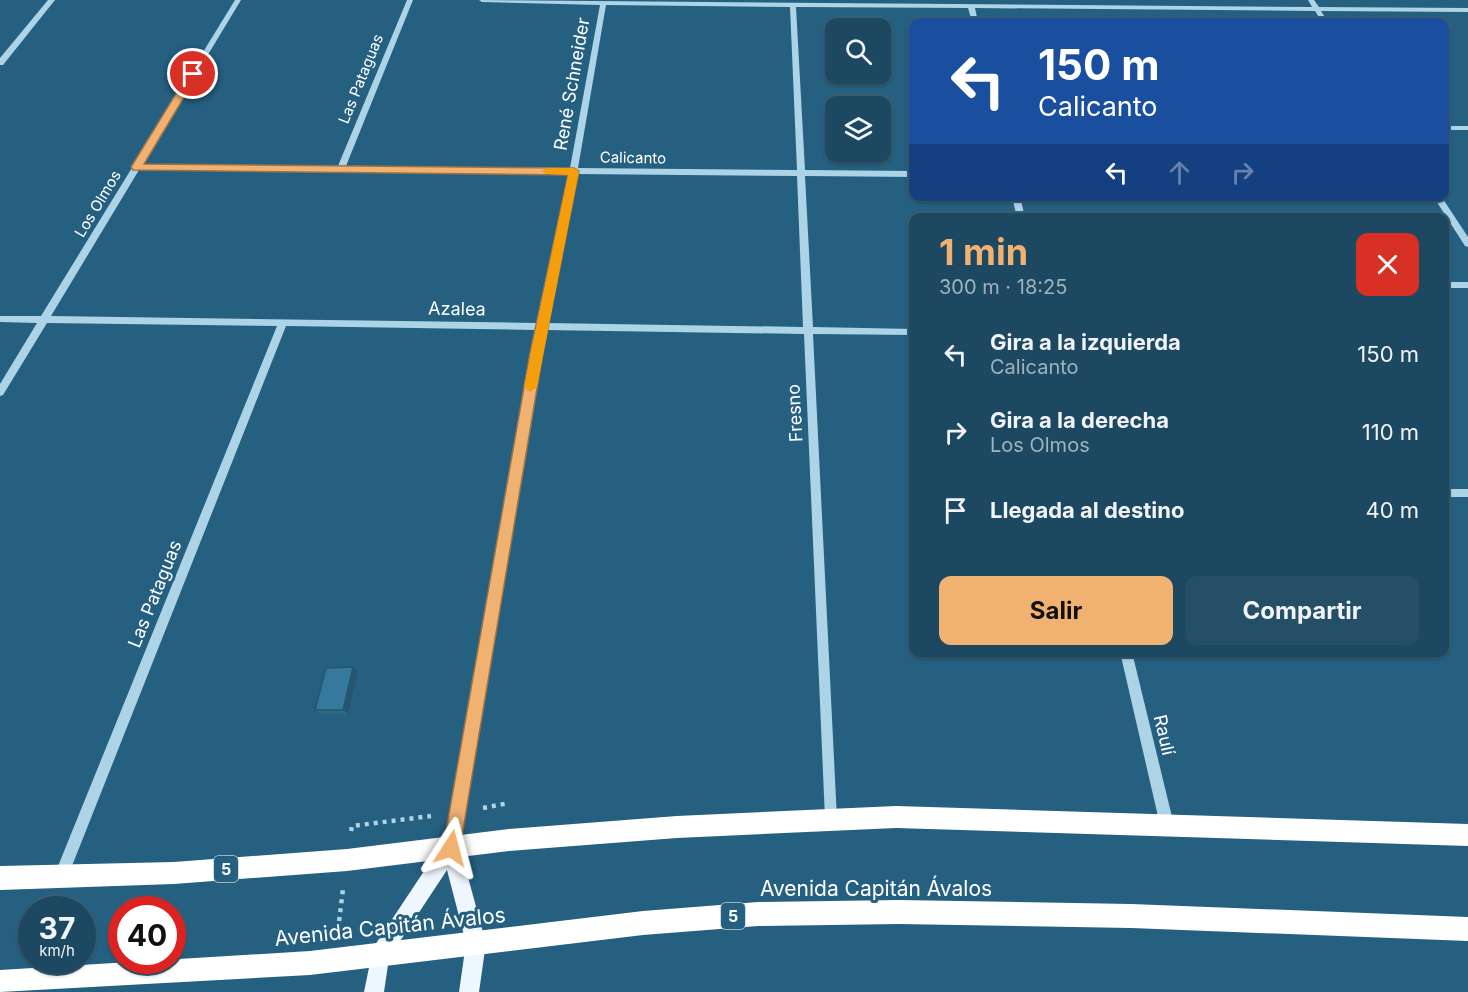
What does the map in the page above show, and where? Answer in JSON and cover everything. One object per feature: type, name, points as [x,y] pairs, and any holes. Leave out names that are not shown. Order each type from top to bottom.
[{"type":"highway","name":"5","points":[[0,878],[60,878],[336,861],[677,827],[896,817],[1468,835]]},
{"type":"highway","name":"Avenida Capitán Ávalos","points":[[0,982],[222,969],[380,956],[705,917],[887,912],[1131,916],[1468,929]]},
{"type":"main road","points":[[451,848],[476,943],[469,992]]},
{"type":"main road","points":[[374,992],[380,956],[451,848]]},
{"type":"street","points":[[0,63],[52,0]]},
{"type":"street","name":"Los Olmos","points":[[0,392],[238,0]]},
{"type":"street","name":"Las Pataguas","points":[[341,169],[410,0]]},
{"type":"street","points":[[482,0],[793,5],[971,6],[1002,3],[1468,10]]},
{"type":"street","points":[[1311,0],[1322,18]]},
{"type":"street","name":"René Schneider","points":[[451,848],[542,326],[574,171],[604,2]]},
{"type":"street","name":"Fresno","points":[[793,5],[831,819]]},
{"type":"street","points":[[971,6],[974,18]]},
{"type":"street","points":[[1449,128],[1468,128]]},
{"type":"street","name":"Calicanto","points":[[136,167],[909,174]]},
{"type":"street","points":[[1449,215],[1468,244]]},
{"type":"street","points":[[1449,285],[1468,285]]},
{"type":"street","name":"Azalea","points":[[0,319],[909,332]]},
{"type":"street","name":"Las Pataguas","points":[[60,878],[283,323]]},
{"type":"street","points":[[1449,493],[1468,493]]},
{"type":"street","name":"Raulí","points":[[1127,657],[1167,825]]},
{"type":"building","points":[[353,667],[343,710],[315,710],[326,668]]},
{"type":"slow traffic","points":[[530,387],[574,171],[547,171]]},
{"type":"route","points":[[193,74],[136,167],[574,171],[536,353],[451,848]]}]
